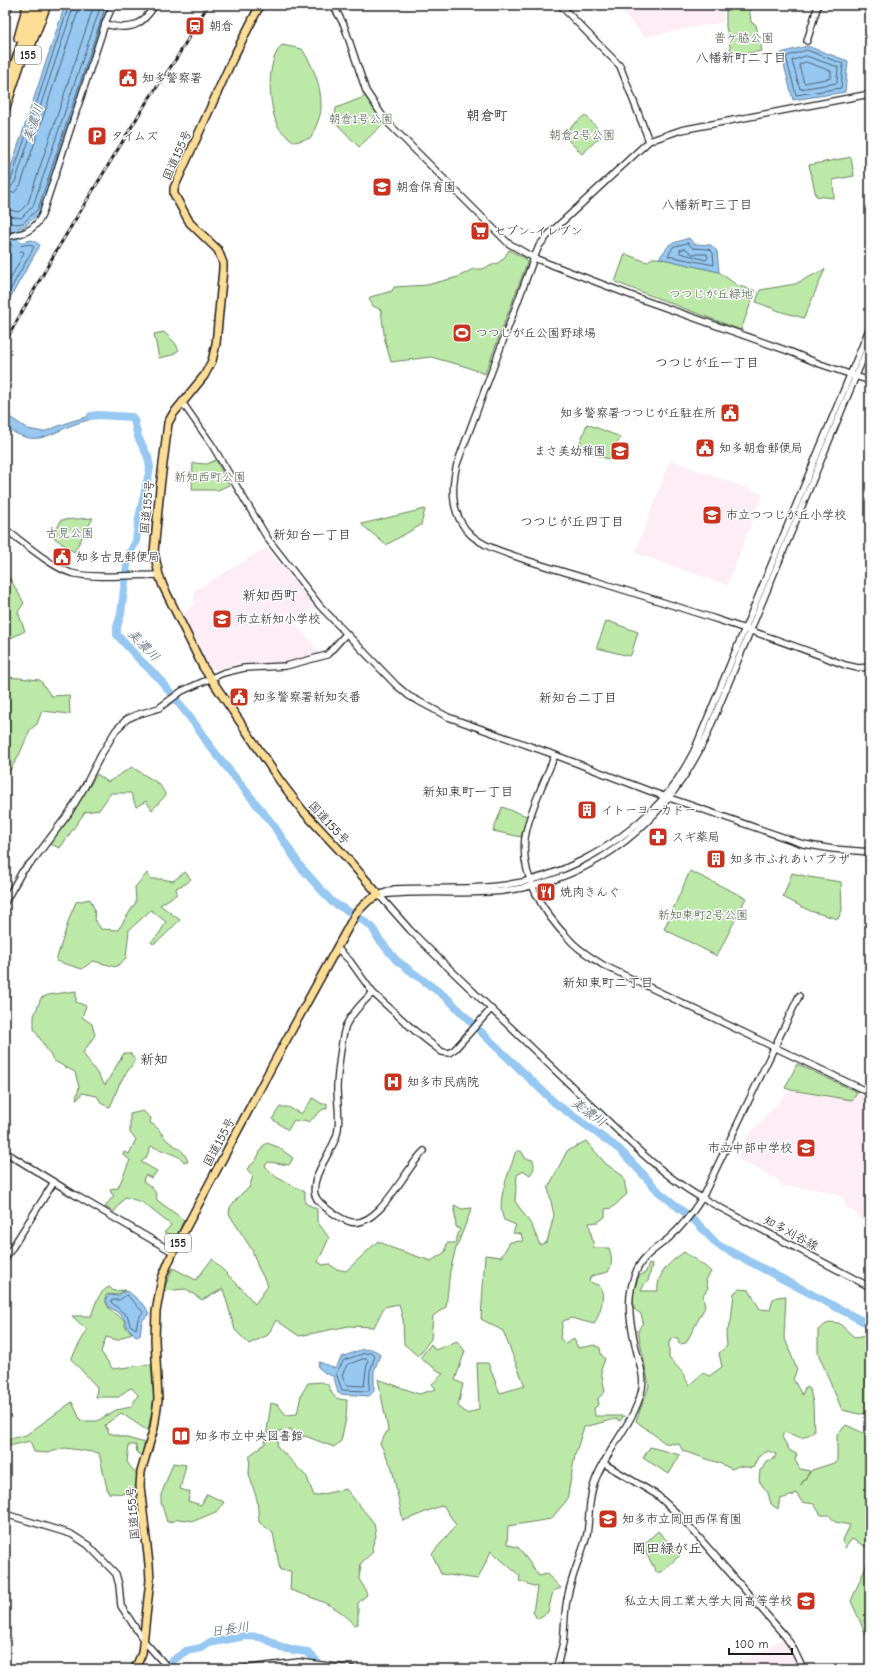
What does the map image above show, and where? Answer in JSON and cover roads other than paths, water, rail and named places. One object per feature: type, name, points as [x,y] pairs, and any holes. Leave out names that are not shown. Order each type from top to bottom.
[{"type":"highway","name":"155","points":[[11,75],[10,72],[27,5]]},
{"type":"highway","name":"155","points":[[5,92],[34,5]]},
{"type":"highway","name":"155","points":[[6,108],[40,5]]},
{"type":"highway","name":"155","points":[[6,108],[12,101],[47,5]]},
{"type":"highway","name":"国道155号","points":[[135,1669],[142,1653],[150,1580],[140,1486],[141,1472],[154,1428],[158,1400],[155,1339],[156,1312],[162,1278],[173,1252],[359,908],[369,900],[379,895],[296,803],[210,678],[196,655],[159,575],[154,552],[168,423],[182,402],[204,376],[212,361],[216,344],[223,263],[218,250],[190,223],[174,194],[174,188],[233,58],[260,5]]},
{"type":"street","points":[[5,237],[23,234],[29,231],[35,226],[42,215],[105,24],[113,5]]},
{"type":"street","points":[[105,24],[121,28],[132,27],[142,21],[155,5]]},
{"type":"street","points":[[333,5],[344,25],[366,91],[386,121],[508,243],[534,258],[870,381]]},
{"type":"street","points":[[560,5],[620,66],[649,141]]},
{"type":"street","points":[[807,41],[818,5]]},
{"type":"street","points":[[870,94],[681,130],[649,141],[549,234],[539,246],[457,464],[453,481],[455,508],[460,520],[470,534],[488,547],[748,629],[845,665],[858,668],[870,667]]},
{"type":"street","points":[[379,895],[400,893],[486,892],[531,883],[578,869],[616,847],[648,822],[685,776],[698,753],[853,375],[870,327]]},
{"type":"street","points":[[853,375],[870,342]]},
{"type":"street","points":[[182,402],[212,445],[268,539],[320,606],[408,696],[448,717],[667,797],[803,844],[833,850],[870,852]]},
{"type":"street","points":[[5,529],[42,556],[66,571],[87,575],[159,575]]},
{"type":"street","points":[[5,902],[22,872],[35,858],[77,801],[101,755],[120,725],[127,719],[159,708],[182,691],[223,673],[244,668],[299,664],[327,655],[346,634]]},
{"type":"street","points":[[555,755],[528,824],[525,839],[525,855],[531,883],[551,920],[570,941],[603,965],[870,1092]]},
{"type":"street","name":"知多刈谷線","points":[[379,895],[415,935],[651,1161],[692,1193],[870,1287]]},
{"type":"street","points":[[337,948],[350,961],[372,993],[415,1031],[444,1052],[452,1052],[491,1009]]},
{"type":"street","points":[[372,993],[364,1000],[346,1025],[337,1086],[338,1131],[321,1166],[315,1185],[317,1199],[325,1207],[348,1221],[365,1221],[373,1215],[394,1191],[424,1151]]},
{"type":"street","points":[[556,1669],[563,1643],[568,1595],[584,1545],[591,1494],[597,1474],[635,1409],[643,1385],[629,1316],[630,1294],[636,1273],[644,1257],[656,1246],[670,1237],[702,1198],[799,996]]},
{"type":"street","points":[[5,1152],[173,1252]]},
{"type":"street","points":[[5,1259],[54,1182]]},
{"type":"street","points":[[603,1463],[657,1496],[682,1518],[785,1636],[792,1646],[803,1669]]},
{"type":"street","points":[[5,1514],[71,1534],[88,1545],[116,1574],[119,1585],[121,1606],[144,1641],[166,1667]]},
{"type":"street","points":[[242,1669],[288,1662],[353,1669]]},
{"type":"water","points":[[65,5],[110,5],[41,211],[23,228],[19,227],[13,244],[32,240],[40,245],[5,307],[5,243],[11,225],[5,223],[5,185]]},
{"type":"water","points":[[807,46],[848,61],[845,92],[793,100],[781,53]]},
{"type":"water","points":[[689,238],[694,244],[711,245],[717,251],[719,272],[659,258],[670,244]]},
{"type":"water","points":[[101,413],[102,416],[75,424],[40,438],[25,437],[5,427],[5,414],[28,429],[43,432],[72,421]]},
{"type":"water","points":[[128,1291],[145,1306],[149,1314],[142,1321],[140,1335],[136,1336],[126,1326],[125,1320],[109,1307],[106,1301],[109,1295],[118,1296],[123,1292]]},
{"type":"water","points":[[371,1349],[378,1352],[380,1355],[374,1371],[374,1391],[369,1396],[338,1393],[334,1377],[325,1373],[318,1367],[319,1362],[335,1368],[342,1357],[360,1350]]},
{"type":"waterway","name":"美濃川","points":[[5,272],[17,248],[13,228]]},
{"type":"waterway","name":"美濃川","points":[[91,416],[132,417],[138,437],[148,457],[150,468],[139,518],[136,541],[128,557],[117,635],[158,677],[195,724],[209,745],[274,826],[300,866],[332,902],[348,911]]},
{"type":"waterway","name":"美濃川","points":[[361,919],[372,927],[378,938],[396,960],[447,998],[472,1023]]},
{"type":"waterway","name":"美濃川","points":[[480,1031],[555,1103],[619,1149],[659,1192],[684,1212]]},
{"type":"waterway","name":"美濃川","points":[[694,1220],[718,1245],[870,1325]]},
{"type":"waterway","name":"日長川","points":[[161,1669],[186,1651],[201,1648],[209,1643],[245,1636],[260,1637],[281,1648],[307,1652],[323,1669]]},
{"type":"railway","points":[[5,26],[12,5]]},
{"type":"railway","points":[[5,342],[55,253],[146,103],[176,59],[208,5]]},
{"type":"railway","points":[[5,38],[6,28]]},
{"type":"place","name":"朝倉","points":[[195,26]]},
{"type":"place","name":"知多警察署","points":[[128,78]]},
{"type":"place","name":"タイムズ","points":[[97,136]]},
{"type":"place","name":"朝倉保育園","points":[[382,187]]},
{"type":"place","name":"セブン-イレブン","points":[[480,231]]},
{"type":"place","name":"つつじが丘公園野球場","points":[[462,333]]},
{"type":"place","name":"知多警察署つつじが丘駐在所","points":[[730,413]]},
{"type":"place","name":"知多朝倉郵便局","points":[[705,448]]},
{"type":"place","name":"まさ美幼稚園","points":[[620,451]]},
{"type":"place","name":"市立つつじが丘小学校","points":[[712,515]]},
{"type":"place","name":"知多古見郵便局","points":[[62,557]]},
{"type":"place","name":"市立新知小学校","points":[[222,619]]},
{"type":"place","name":"知多警察署新知交番","points":[[239,697]]},
{"type":"place","name":"イトーヨーカドー","points":[[587,810]]},
{"type":"place","name":"スギ薬局","points":[[658,837]]},
{"type":"place","name":"知多市ふれあいプラザ","points":[[716,859]]},
{"type":"place","name":"焼肉きんぐ","points":[[546,892]]},
{"type":"place","name":"知多市民病院","points":[[393,1082]]},
{"type":"place","name":"市立中部中学校","points":[[806,1148]]},
{"type":"place","name":"知多市立中央図書館","points":[[181,1436]]},
{"type":"place","name":"知多市立岡田西保育園","points":[[608,1519]]},
{"type":"place","name":"私立大同工業大学大同高等学校","points":[[806,1601]]},
{"type":"district","name":"八幡新町二丁目","points":[[741,57]]},
{"type":"district","name":"朝倉町","points":[[487,115]]},
{"type":"district","name":"八幡新町三丁目","points":[[707,204]]},
{"type":"district","name":"つつじが丘一丁目","points":[[707,362]]},
{"type":"district","name":"つつじが丘四丁目","points":[[572,521]]},
{"type":"district","name":"新知台一丁目","points":[[312,534]]},
{"type":"district","name":"新知西町","points":[[270,595]]},
{"type":"district","name":"新知台二丁目","points":[[578,697]]},
{"type":"district","name":"新知東町一丁目","points":[[468,791]]},
{"type":"district","name":"新知東町二丁目","points":[[608,982]]},
{"type":"district","name":"新知","points":[[154,1059]]},
{"type":"district","name":"岡田緑が丘","points":[[667,1548]]},
{"type":"park label","name":"普ケ脇公園","points":[[744,38]]},
{"type":"park label","name":"朝倉1号公園","points":[[361,119]]},
{"type":"park label","name":"朝倉2号公園","points":[[582,135]]},
{"type":"park label","name":"つつじが丘緑地","points":[[711,294]]},
{"type":"park label","name":"新知西町公園","points":[[210,477]]},
{"type":"park label","name":"古見公園","points":[[70,533]]},
{"type":"park label","name":"新知東町2号公園","points":[[703,915]]}]
